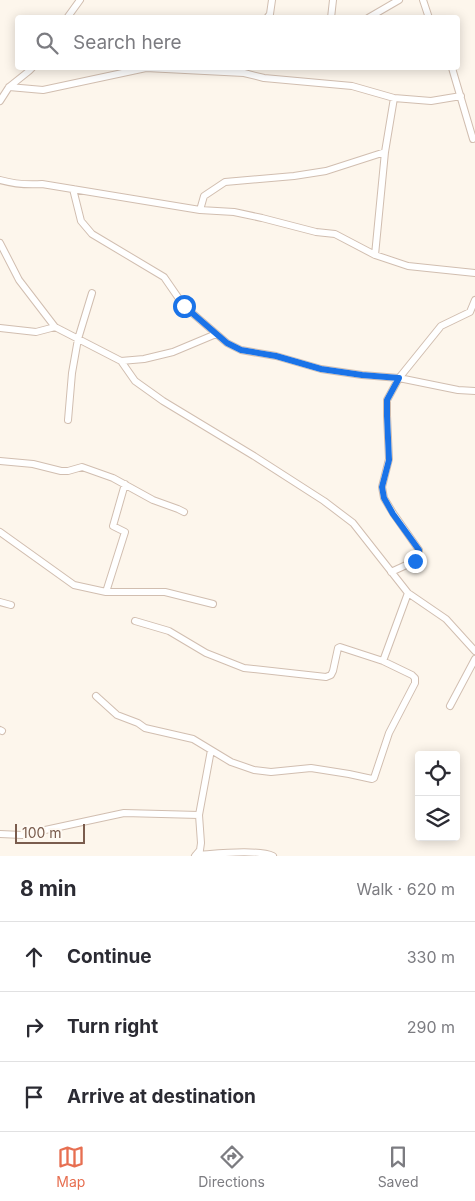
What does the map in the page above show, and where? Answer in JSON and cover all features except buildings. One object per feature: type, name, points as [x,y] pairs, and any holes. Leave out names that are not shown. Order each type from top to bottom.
[{"type":"street","points":[[69,15],[80,0]]},
{"type":"street","points":[[269,15],[272,0]]},
{"type":"street","points":[[331,15],[333,0]]},
{"type":"street","points":[[373,15],[399,0]]},
{"type":"street","points":[[423,0],[428,15]]},
{"type":"street","points":[[0,101],[9,88],[31,70]]},
{"type":"street","points":[[9,88],[43,90],[137,70]]},
{"type":"street","points":[[244,70],[264,78],[352,86],[394,98],[430,101],[461,96]]},
{"type":"street","points":[[453,70],[473,140]]},
{"type":"street","points":[[375,255],[385,152],[394,98]]},
{"type":"street","points":[[200,210],[204,196],[225,182],[294,176],[326,171],[385,152]]},
{"type":"street","points":[[0,180],[12,184],[42,184],[200,210],[234,212],[316,232],[335,234],[375,255],[408,266],[475,273]]},
{"type":"street","points":[[73,189],[81,221],[92,234],[164,277],[184,306],[227,343],[241,350],[276,356],[321,369],[399,378],[458,390],[475,391]]},
{"type":"street","points":[[0,243],[19,280],[55,327],[121,361],[135,380],[163,401],[324,501],[353,524],[408,594],[446,619],[475,651]]},
{"type":"street","points":[[68,420],[72,373],[78,339],[92,293]]},
{"type":"street","points":[[391,572],[415,561],[419,556],[419,550],[384,498],[382,487],[389,460],[387,400],[399,378],[441,326],[470,312],[475,300]]},
{"type":"street","points":[[0,328],[36,332],[55,327]]},
{"type":"street","points":[[121,361],[144,359],[173,352],[216,334]]},
{"type":"street","points":[[0,461],[33,464],[61,472],[82,467],[113,478],[153,500],[184,512]]},
{"type":"street","points":[[106,592],[125,533],[125,531],[113,526],[126,484]]},
{"type":"street","points":[[0,532],[74,585],[106,592],[165,592],[213,604]]},
{"type":"street","points":[[383,661],[408,594]]},
{"type":"street","points":[[0,602],[11,605]]},
{"type":"street","points":[[96,696],[118,715],[138,722],[145,728],[193,740],[232,762],[254,770],[270,772],[311,768],[372,779],[388,733],[415,683],[415,678],[412,675],[383,661],[340,647],[338,648],[333,671],[326,677],[244,668],[206,654],[169,631],[135,621]]},
{"type":"street","points":[[450,706],[475,659]]},
{"type":"street","points":[[196,856],[200,850],[201,843],[199,815],[212,750]]},
{"type":"street","points":[[0,834],[22,835],[124,812],[199,815]]},
{"type":"street","points":[[196,856],[252,852],[273,856]]},
{"type":"route","points":[[184,306],[227,343],[241,350],[276,356],[321,369],[399,378],[387,400],[389,460],[382,487],[384,498],[393,514],[419,550],[419,556],[415,561]]}]
